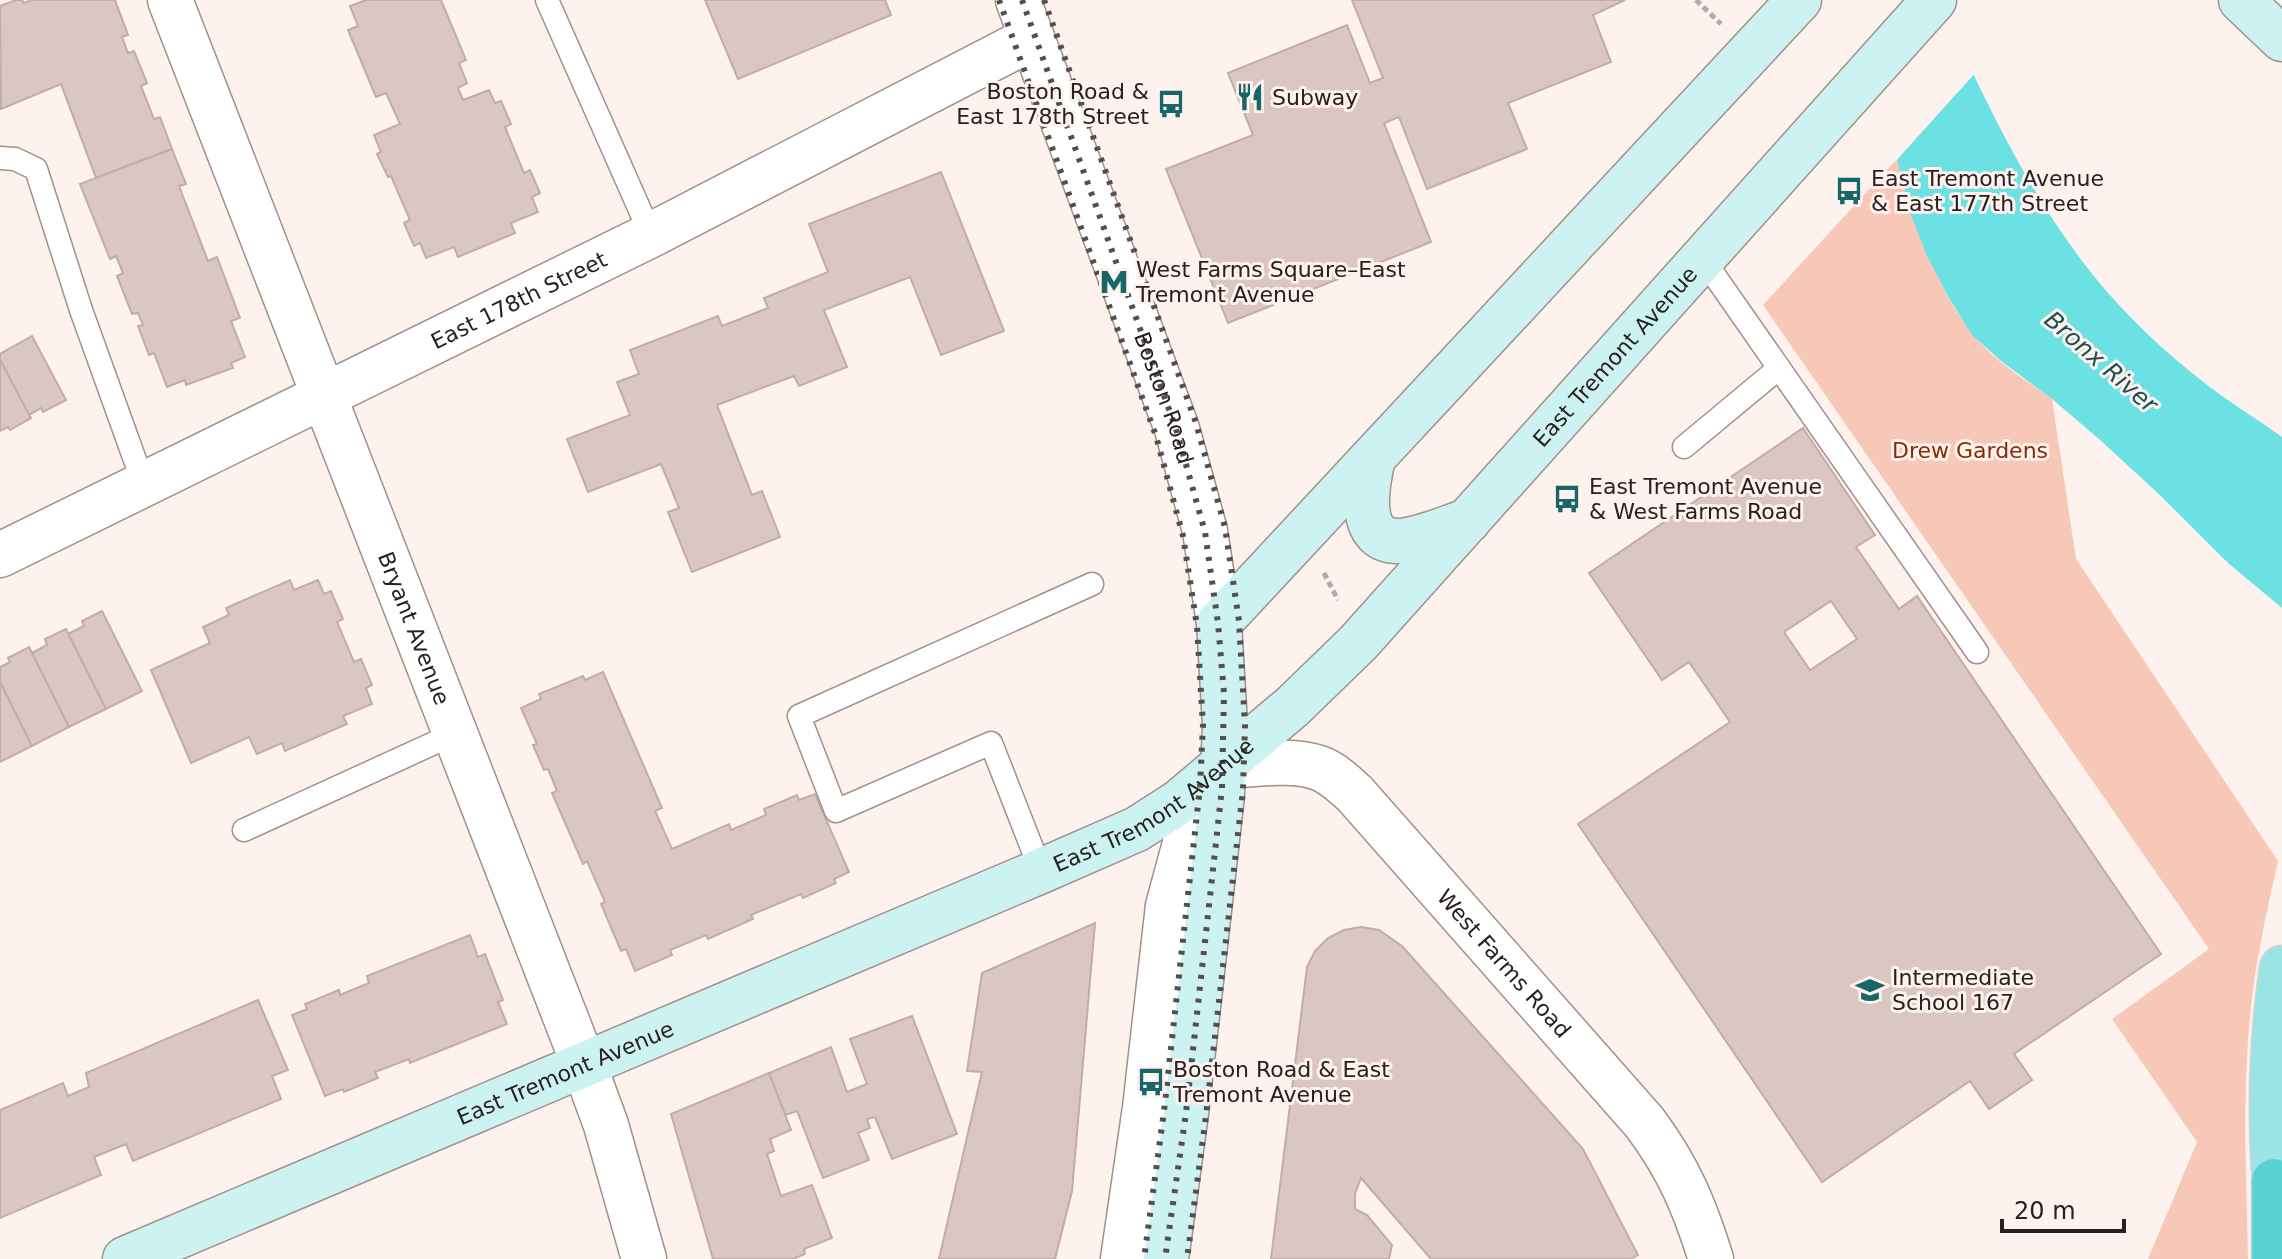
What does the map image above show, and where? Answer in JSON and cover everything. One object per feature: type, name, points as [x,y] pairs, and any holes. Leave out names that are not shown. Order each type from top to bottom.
[{"type":"highway","points":[[2274,1181],[2274,1259]]},
{"type":"main road","points":[[1219,623],[1798,0]]},
{"type":"main road","name":"East Tremont Avenue","points":[[125,1259],[1041,871],[1147,823],[1179,802],[1292,707],[1340,662],[1934,0]]},
{"type":"main road","points":[[2241,0],[2282,39]]},
{"type":"main road","points":[[1373,458],[1367,482],[1367,515],[1383,537],[1400,541],[1469,521]]},
{"type":"main road","name":"Boston Road","points":[[1168,1258],[1219,830],[1224,766],[1224,693],[1219,623]]},
{"type":"main road","points":[[2282,968],[2272,1095],[2274,1181],[2282,1248]]},
{"type":"street","name":"Bryant Avenue","points":[[170,0],[584,1065],[606,1125],[644,1259]]},
{"type":"street","name":"East 178th Street","points":[[0,555],[651,235],[1025,19]]},
{"type":"street","name":"Boston Road","points":[[1025,19],[1177,429],[1205,531],[1219,623]]},
{"type":"street","name":"West Farms Road","points":[[1224,766],[1287,763],[1317,767],[1331,774],[1355,794],[1645,1123],[1682,1180],[1711,1259]]},
{"type":"street","name":"Boston Road","points":[[1123,1259],[1145,1108],[1168,906],[1185,843],[1224,766]]},
{"type":"lane","points":[[547,0],[651,235]]},
{"type":"lane","points":[[0,158],[15,159],[36,169],[81,310],[144,485]]},
{"type":"lane","points":[[1703,259],[1977,652]]},
{"type":"lane","points":[[1684,447],[1779,368]]},
{"type":"lane","points":[[1041,871],[991,743],[836,811],[799,716],[1092,584]]},
{"type":"lane","points":[[244,830],[456,733]]},
{"type":"path","points":[[1319,563],[1339,602]]},
{"type":"green space","name":"Drew Gardens","points":[[1897,159],[1927,250],[1958,313],[1989,352],[2052,399],[2076,559],[2278,861],[2256,967],[2247,1051],[2248,1259],[2148,1259],[2197,1142],[2112,1019],[2209,949],[1763,305]]},
{"type":"water","name":"Bronx River","points":[[1938,0],[2013,153],[2082,261],[2119,306],[2165,350],[2212,388],[2282,437],[2282,608],[2228,563],[2099,439],[1972,335],[1949,298],[1927,256],[1910,212],[1897,159]]},
{"type":"pier","points":[[1821,0],[1943,0],[1977,71],[1894,163]]},
{"type":"building","points":[[16,0],[24,3],[32,0],[115,0],[128,35],[122,37],[128,53],[134,51],[147,83],[141,86],[154,119],[160,117],[172,149],[96,178],[61,84],[1,109],[0,6]]},
{"type":"building","points":[[366,0],[441,0],[466,60],[459,63],[467,83],[458,88],[463,100],[489,90],[495,103],[501,101],[511,124],[505,127],[524,173],[530,170],[540,193],[532,197],[538,212],[511,223],[515,233],[458,257],[454,247],[426,258],[420,243],[414,246],[404,223],[410,220],[391,176],[388,177],[377,154],[381,152],[374,135],[400,124],[386,93],[376,97],[348,30],[358,26],[350,6]]},
{"type":"building","points":[[705,0],[885,0],[891,15],[738,79]]},
{"type":"building","points":[[1352,0],[1625,0],[1593,15],[1611,62],[1508,103],[1527,149],[1427,189],[1399,117],[1384,123],[1431,242],[1228,323],[1166,169],[1253,135],[1228,73],[1347,25],[1370,83],[1383,78]]},
{"type":"building","points":[[172,149],[186,184],[179,186],[208,261],[217,257],[240,318],[231,321],[245,357],[231,363],[233,368],[186,385],[185,380],[167,387],[154,353],[149,355],[138,326],[143,325],[138,313],[132,314],[117,276],[123,273],[116,256],[110,259],[80,184]]},
{"type":"building","points":[[941,172],[1004,331],[941,355],[910,277],[824,310],[847,367],[799,386],[794,376],[717,405],[752,495],[762,491],[780,537],[692,572],[668,512],[679,508],[661,464],[588,492],[567,439],[630,415],[617,382],[639,374],[630,350],[718,316],[722,326],[768,308],[764,298],[828,272],[809,224]]},
{"type":"building","points":[[32,336],[66,400],[43,412],[41,408],[29,415],[0,360],[0,354]]},
{"type":"building","points":[[0,360],[31,418],[10,430],[8,427],[0,431]]},
{"type":"building","points":[[1803,428],[1875,535],[1856,547],[1899,609],[1917,596],[2161,954],[2014,1054],[2032,1080],[1989,1109],[1970,1081],[1822,1182],[1578,824],[1730,722],[1689,662],[1662,680],[1589,573]],"holes":[[[1831,601],[1857,639],[1810,670],[1784,632]]]},
{"type":"building","points":[[290,580],[294,590],[318,580],[324,594],[331,591],[343,619],[337,622],[354,662],[361,659],[372,685],[366,688],[372,704],[343,716],[347,724],[285,751],[282,743],[257,754],[249,737],[191,763],[151,670],[210,643],[203,627],[229,615],[226,608]]},
{"type":"building","points":[[102,611],[142,691],[106,709],[68,634],[84,626],[82,621]]},
{"type":"building","points":[[66,629],[106,709],[69,727],[32,653],[47,645],[45,639]]},
{"type":"building","points":[[29,647],[69,727],[32,746],[0,682],[0,667],[10,662],[8,658]]},
{"type":"building","points":[[603,672],[662,808],[655,811],[672,849],[729,824],[731,830],[766,815],[764,809],[797,795],[799,800],[815,794],[849,872],[834,879],[836,883],[803,898],[801,894],[751,915],[753,919],[708,939],[706,935],[670,950],[672,955],[635,971],[626,949],[621,951],[601,904],[605,902],[587,861],[583,864],[552,793],[557,791],[533,745],[537,744],[521,708],[541,699],[539,694],[583,676],[585,680]]},
{"type":"building","points":[[0,682],[32,746],[0,762]]},
{"type":"building","points":[[1095,923],[1072,1191],[1055,1259],[939,1259],[982,1072],[967,1071],[982,973]]},
{"type":"building","points":[[1361,927],[1379,930],[1402,946],[1583,1149],[1638,1255],[1631,1259],[1431,1259],[1361,1178],[1355,1194],[1355,1209],[1367,1215],[1392,1245],[1389,1259],[1271,1259],[1307,967],[1315,951],[1328,938],[1344,930]]},
{"type":"building","points":[[470,935],[478,957],[485,954],[503,1000],[498,1002],[507,1024],[410,1063],[409,1059],[375,1072],[378,1078],[325,1096],[292,1015],[307,1009],[305,1004],[339,990],[340,995],[369,983],[367,976]]},
{"type":"building","points":[[258,1000],[288,1070],[272,1076],[281,1099],[133,1161],[126,1144],[94,1157],[101,1175],[0,1218],[0,1110],[63,1083],[68,1096],[89,1087],[86,1073]]},
{"type":"building","points":[[912,1016],[957,1134],[892,1159],[875,1117],[867,1119],[870,1128],[858,1133],[869,1160],[823,1178],[797,1111],[785,1115],[769,1073],[831,1047],[847,1092],[867,1084],[850,1039]]},
{"type":"building","points":[[769,1073],[791,1130],[770,1139],[774,1151],[767,1154],[781,1196],[812,1185],[832,1238],[804,1249],[805,1254],[793,1259],[713,1259],[671,1114]]},
{"type":"railway","points":[[999,0],[1156,436],[1183,536],[1197,626],[1203,725],[1200,787],[1164,1111],[1144,1259]]},
{"type":"railway","points":[[1022,0],[1176,429],[1205,532],[1218,623],[1224,693],[1222,788],[1186,1113],[1165,1259]]},
{"type":"railway","points":[[1044,0],[1196,423],[1225,527],[1239,621],[1245,725],[1243,790],[1187,1259]]},
{"type":"place","name":"Subway","points":[[1250,97]]},
{"type":"place","name":"Boston Road & East 178th Street","points":[[1171,104]]},
{"type":"place","name":"East Tremont Avenue & East 177th Street","points":[[1849,191]]},
{"type":"place","name":"West Farms Square–East Tremont Avenue","points":[[1114,282]]},
{"type":"place","name":"East Tremont Avenue & West Farms Road","points":[[1567,499]]},
{"type":"place","name":"Intermediate School 167","points":[[1870,990]]},
{"type":"place","name":"Boston Road & East Tremont Avenue","points":[[1151,1082]]}]
